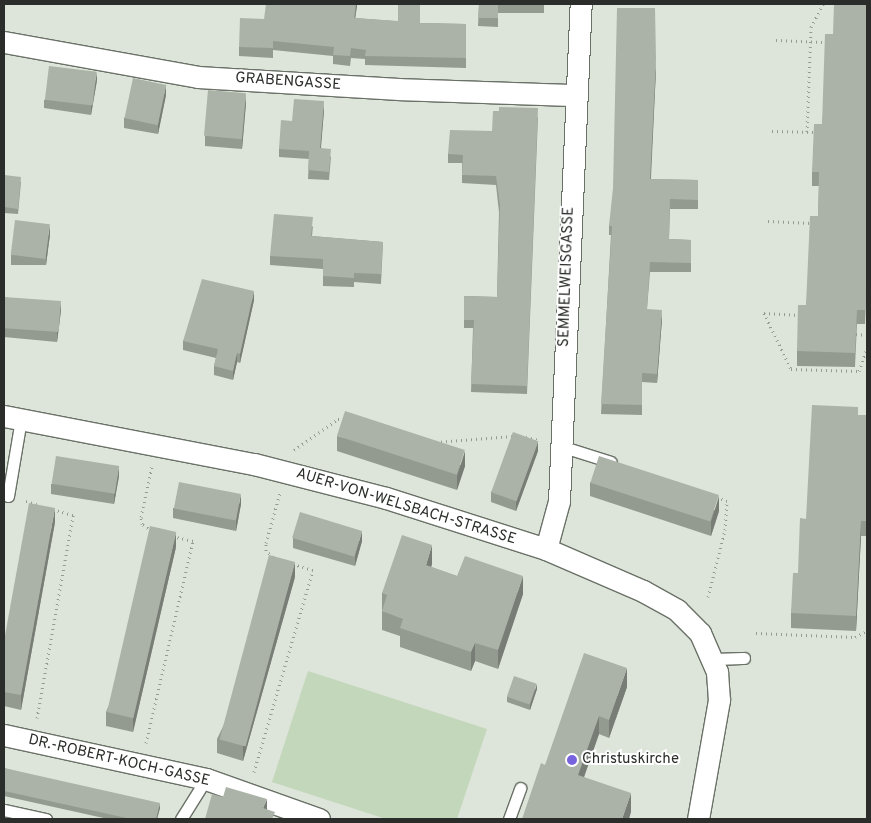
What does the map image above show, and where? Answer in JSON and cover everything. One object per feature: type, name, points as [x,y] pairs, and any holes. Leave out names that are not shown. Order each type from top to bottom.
[{"type":"street","name":"SEMMELWEISGASSE","points":[[546,549],[559,501],[575,95],[581,4]]},
{"type":"street","name":"GRABENGASSE","points":[[4,42],[198,77],[399,89],[575,95]]},
{"type":"street","name":"AUER-VON-WELSBACH-STRASSE","points":[[13,418],[157,444],[286,471],[386,498],[546,549],[643,591],[677,610],[700,632],[713,658],[719,700],[698,819]]},
{"type":"street","name":"DR.-ROBERT-KOCH-GASSE","points":[[4,735],[141,763],[206,779],[319,819]]},
{"type":"lane","points":[[8,496],[13,418]]},
{"type":"lane","points":[[560,446],[624,466]]},
{"type":"lane","points":[[713,658],[744,658]]},
{"type":"lane","points":[[181,819],[206,779]]},
{"type":"lane","points":[[509,819],[520,788]]},
{"type":"lane","points":[[4,810],[46,819]]},
{"type":"path","points":[[807,132],[811,27],[823,4]]},
{"type":"path","points":[[776,40],[823,42]]},
{"type":"path","points":[[772,131],[815,132]]},
{"type":"path","points":[[768,221],[812,223]]},
{"type":"path","points":[[801,314],[764,313],[791,369],[859,372],[867,348]]},
{"type":"path","points":[[856,334],[867,335]]},
{"type":"path","points":[[280,559],[266,551],[266,544],[290,455],[298,446],[338,419],[356,418]]},
{"type":"path","points":[[432,442],[525,435],[560,446]]},
{"type":"path","points":[[157,444],[141,518],[142,524],[158,532]]},
{"type":"path","points":[[708,598],[725,530],[727,501],[712,495]]},
{"type":"path","points":[[8,496],[73,515],[33,741]]},
{"type":"path","points":[[141,763],[193,541],[167,534]]},
{"type":"path","points":[[248,794],[313,570],[288,562]]},
{"type":"path","points":[[756,632],[855,637],[867,631]]},
{"type":"green space","points":[[308,671],[487,729],[457,819],[386,819],[272,782]]},
{"type":"building","points":[[266,4],[356,4],[354,18],[398,21],[398,4],[420,4],[420,23],[466,24],[466,58],[365,56],[366,50],[351,48],[350,56],[333,55],[334,47],[273,41],[273,48],[239,47],[240,18],[264,19]]},
{"type":"building","points":[[479,4],[544,5],[498,5],[498,18],[478,18]]},
{"type":"building","points":[[834,4],[867,4],[867,238],[865,310],[857,310],[855,353],[797,351],[798,305],[806,305],[810,216],[818,216],[819,172],[812,172],[814,124],[822,124],[825,34],[833,34]]},
{"type":"building","points":[[617,8],[655,8],[656,59],[650,179],[698,180],[698,200],[670,199],[669,239],[691,240],[691,263],[650,262],[647,309],[662,310],[657,374],[642,373],[642,405],[601,404],[612,226],[609,226],[613,188]]},
{"type":"building","points":[[49,66],[97,72],[92,106],[45,100]]},
{"type":"building","points":[[133,78],[166,85],[158,125],[124,118]]},
{"type":"building","points":[[208,90],[246,93],[242,139],[204,136]]},
{"type":"building","points":[[294,99],[324,101],[320,148],[331,149],[329,172],[308,170],[309,151],[279,149],[281,120],[292,121]]},
{"type":"building","points":[[499,107],[538,108],[527,386],[471,384],[474,320],[464,320],[464,296],[497,297],[500,205],[496,176],[462,175],[463,155],[448,154],[450,130],[492,131],[493,111],[499,111]]},
{"type":"building","points":[[4,175],[21,177],[18,209],[4,207]]},
{"type":"building","points":[[274,214],[313,217],[311,236],[383,242],[381,274],[354,273],[354,278],[323,276],[323,259],[270,256]]},
{"type":"building","points":[[15,220],[50,224],[45,259],[11,255]]},
{"type":"building","points":[[202,279],[254,291],[240,354],[237,353],[233,371],[214,366],[218,349],[183,341]]},
{"type":"building","points":[[4,297],[61,301],[59,332],[4,328]]},
{"type":"building","points":[[812,405],[858,407],[858,415],[867,415],[867,521],[861,521],[856,616],[791,613],[793,573],[798,573],[800,518],[806,519]]},
{"type":"building","points":[[345,411],[465,450],[457,475],[337,436]]},
{"type":"building","points":[[513,432],[538,441],[516,501],[491,492]]},
{"type":"building","points":[[56,456],[119,466],[115,494],[52,484]]},
{"type":"building","points":[[599,456],[719,495],[710,522],[590,483]]},
{"type":"building","points":[[179,482],[241,494],[236,521],[174,509]]},
{"type":"building","points":[[29,503],[55,508],[21,695],[4,692],[4,641]]},
{"type":"building","points":[[300,512],[362,531],[354,557],[292,538]]},
{"type":"building","points":[[150,526],[176,532],[133,718],[107,712]]},
{"type":"building","points":[[402,535],[432,545],[426,565],[457,576],[465,556],[523,576],[498,650],[475,643],[471,652],[400,628],[403,619],[382,611],[387,595],[382,593]]},
{"type":"building","points":[[269,555],[295,562],[246,746],[220,739]]},
{"type":"building","name":"Christuskirche","points":[[584,653],[627,668],[609,720],[599,716],[578,775],[631,793],[622,819],[522,819],[541,763],[545,765]]},
{"type":"building","points":[[514,676],[537,684],[530,705],[507,697]]},
{"type":"building","points":[[4,768],[160,803],[156,819],[131,819],[4,791]]},
{"type":"building","points":[[226,787],[267,799],[263,808],[275,812],[272,819],[205,819],[212,794],[223,797]]},
{"type":"place","name":"Christuskirche","points":[[572,760]]}]
